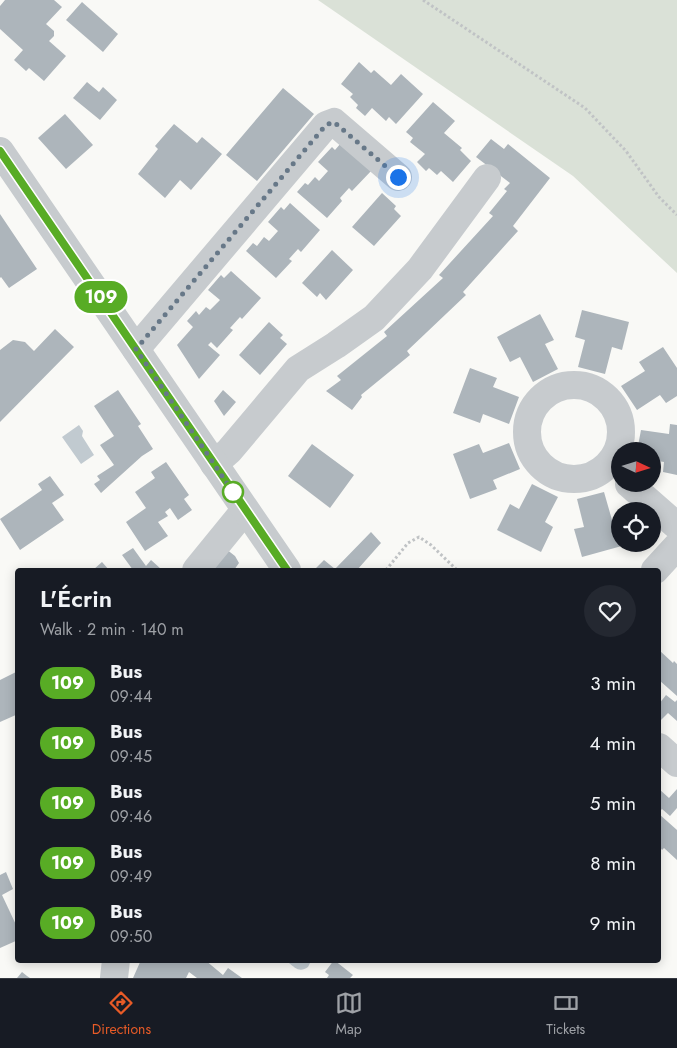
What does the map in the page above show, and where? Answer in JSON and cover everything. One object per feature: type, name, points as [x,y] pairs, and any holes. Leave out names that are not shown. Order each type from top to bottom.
[{"type":"street","points":[[136,349],[326,125],[334,122],[398,177]]},
{"type":"street","points":[[0,151],[286,568]]},
{"type":"street","points":[[214,464],[229,451],[298,369],[374,318],[420,269],[487,178]]},
{"type":"street","points":[[638,492],[677,526]]},
{"type":"street","points":[[198,568],[246,510]]},
{"type":"street","points":[[657,568],[677,546]]},
{"type":"street","points":[[661,749],[677,763]]},
{"type":"street","points":[[114,978],[116,963]]},
{"type":"path","points":[[423,0],[585,108],[626,151],[659,197],[677,215]]},
{"type":"path","points":[[388,568],[408,543],[419,537],[431,545],[455,568]]},
{"type":"shaded area","points":[[318,0],[677,0],[677,273],[573,176]]},
{"type":"shaded area","points":[[79,425],[83,431],[82,436],[94,455],[81,464],[62,437]]},
{"type":"shaded area","points":[[289,963],[310,963],[305,969],[300,970]]},
{"type":"building","points":[[5,0],[54,0],[62,7],[46,24],[54,31],[54,36],[49,41],[66,56],[44,81],[29,68],[26,71],[14,60],[23,50],[0,29],[0,6]]},
{"type":"building","points":[[82,2],[118,34],[103,52],[66,20]]},
{"type":"building","points":[[359,62],[371,73],[374,70],[391,85],[401,74],[423,94],[396,124],[389,117],[386,121],[372,108],[365,116],[356,108],[358,105],[350,97],[353,94],[341,84]]},
{"type":"building","points":[[87,82],[99,92],[103,87],[117,100],[100,120],[73,98]]},
{"type":"building","points":[[283,88],[314,114],[257,181],[226,155]]},
{"type":"building","points":[[433,102],[455,121],[444,133],[462,148],[460,150],[471,161],[453,182],[441,171],[437,175],[429,168],[426,171],[417,162],[425,154],[410,142],[413,138],[406,132]]},
{"type":"building","points":[[65,114],[93,145],[66,169],[38,138]]},
{"type":"building","points":[[174,124],[197,143],[202,137],[222,154],[191,190],[180,180],[165,198],[138,174],[158,149],[155,146]]},
{"type":"building","points":[[491,139],[504,149],[508,144],[550,178],[513,226],[518,231],[463,292],[466,295],[407,351],[410,355],[361,395],[362,397],[352,410],[326,391],[341,380],[337,376],[387,336],[384,332],[443,278],[439,275],[493,216],[489,213],[507,191],[504,189],[510,183],[476,157]]},
{"type":"building","points":[[341,143],[372,170],[352,191],[349,188],[340,198],[342,201],[327,218],[297,192],[305,183],[308,185],[315,177],[319,181],[328,171],[318,162],[332,147],[335,150]]},
{"type":"building","points":[[382,193],[396,206],[394,209],[401,216],[374,246],[352,227]]},
{"type":"building","points":[[290,203],[320,230],[301,252],[298,249],[289,259],[292,261],[276,278],[246,251],[253,243],[257,246],[264,237],[269,241],[278,231],[268,222],[281,207],[284,210]]},
{"type":"building","points":[[0,214],[37,269],[9,288],[0,278]]},
{"type":"building","points":[[332,250],[353,270],[326,300],[320,293],[317,297],[302,283]]},
{"type":"building","points":[[231,271],[261,298],[242,319],[240,317],[230,328],[233,330],[217,348],[211,342],[208,345],[220,355],[199,379],[177,345],[193,327],[187,321],[196,311],[199,315],[206,307],[210,310],[220,300],[208,290],[221,275],[224,278]]},
{"type":"building","points":[[582,310],[629,322],[622,350],[612,347],[605,374],[578,367],[585,340],[575,337]]},
{"type":"building","points":[[540,314],[554,340],[545,344],[558,369],[533,382],[520,357],[510,362],[497,337]]},
{"type":"building","points":[[269,322],[283,335],[280,338],[287,344],[260,375],[239,355]]},
{"type":"building","points":[[55,329],[74,347],[0,422],[0,350],[13,340],[25,342],[34,351]]},
{"type":"building","points":[[663,347],[677,368],[677,396],[666,403],[660,395],[637,410],[621,386],[645,371],[639,362]]},
{"type":"building","points":[[470,368],[497,378],[493,387],[519,397],[509,424],[483,414],[480,423],[453,413]]},
{"type":"building","points":[[118,390],[141,424],[138,426],[153,449],[142,456],[101,493],[94,484],[100,480],[97,476],[114,465],[100,445],[114,436],[94,406]]},
{"type":"building","points":[[223,390],[236,402],[224,416],[214,401]]},
{"type":"building","points":[[670,424],[677,425],[677,475],[663,472],[664,462],[661,462],[661,442],[639,442],[641,430],[669,434]]},
{"type":"building","points":[[509,443],[520,469],[493,480],[497,489],[470,499],[453,454],[479,444],[483,453]]},
{"type":"building","points":[[312,444],[354,475],[330,508],[288,476]]},
{"type":"building","points":[[166,462],[189,495],[184,499],[192,510],[178,520],[170,508],[165,512],[168,516],[158,522],[168,536],[145,551],[126,522],[146,508],[135,492],[155,478],[151,472]]},
{"type":"building","points":[[50,476],[64,495],[52,503],[64,520],[20,550],[0,519],[42,490],[38,484]]},
{"type":"building","points":[[532,484],[558,497],[545,522],[553,527],[541,552],[497,530],[510,504],[519,509]]},
{"type":"building","points":[[604,492],[611,516],[611,549],[582,557],[574,529],[584,527],[577,499]]},
{"type":"building","points":[[371,532],[381,543],[359,568],[336,568]]},
{"type":"building","points":[[133,548],[146,566],[151,560],[160,568],[132,568],[122,555]]},
{"type":"building","points":[[226,549],[235,556],[239,563],[235,568],[211,568]]},
{"type":"building","points":[[324,560],[334,568],[316,568]]},
{"type":"building","points":[[102,562],[107,568],[95,568]]},
{"type":"building","points":[[661,652],[673,663],[674,661],[677,664],[677,696],[661,682]]},
{"type":"building","points":[[15,672],[15,715],[0,722],[0,680]]},
{"type":"building","points":[[666,695],[675,702],[677,700],[677,721],[668,713],[661,720],[661,701]]},
{"type":"building","points":[[677,789],[677,808],[670,816],[662,809],[661,791],[669,798]]},
{"type":"building","points":[[661,816],[677,830],[677,860],[664,848],[662,850]]},
{"type":"building","points":[[6,872],[13,889],[2,895],[15,923],[15,941],[0,948],[0,875]]},
{"type":"building","points":[[140,963],[209,963],[223,975],[228,968],[242,978],[197,978],[189,972],[186,978],[133,978]]},
{"type":"building","points":[[332,963],[338,963],[353,975],[350,978],[327,978],[329,975],[325,972]]},
{"type":"building","points":[[22,972],[27,976],[30,978],[17,978]]},
{"type":"bus line","name":"109","points":[[0,151],[286,568]]},
{"type":"route","points":[[233,492],[235,495],[136,349],[326,125],[334,122],[398,177]]}]
